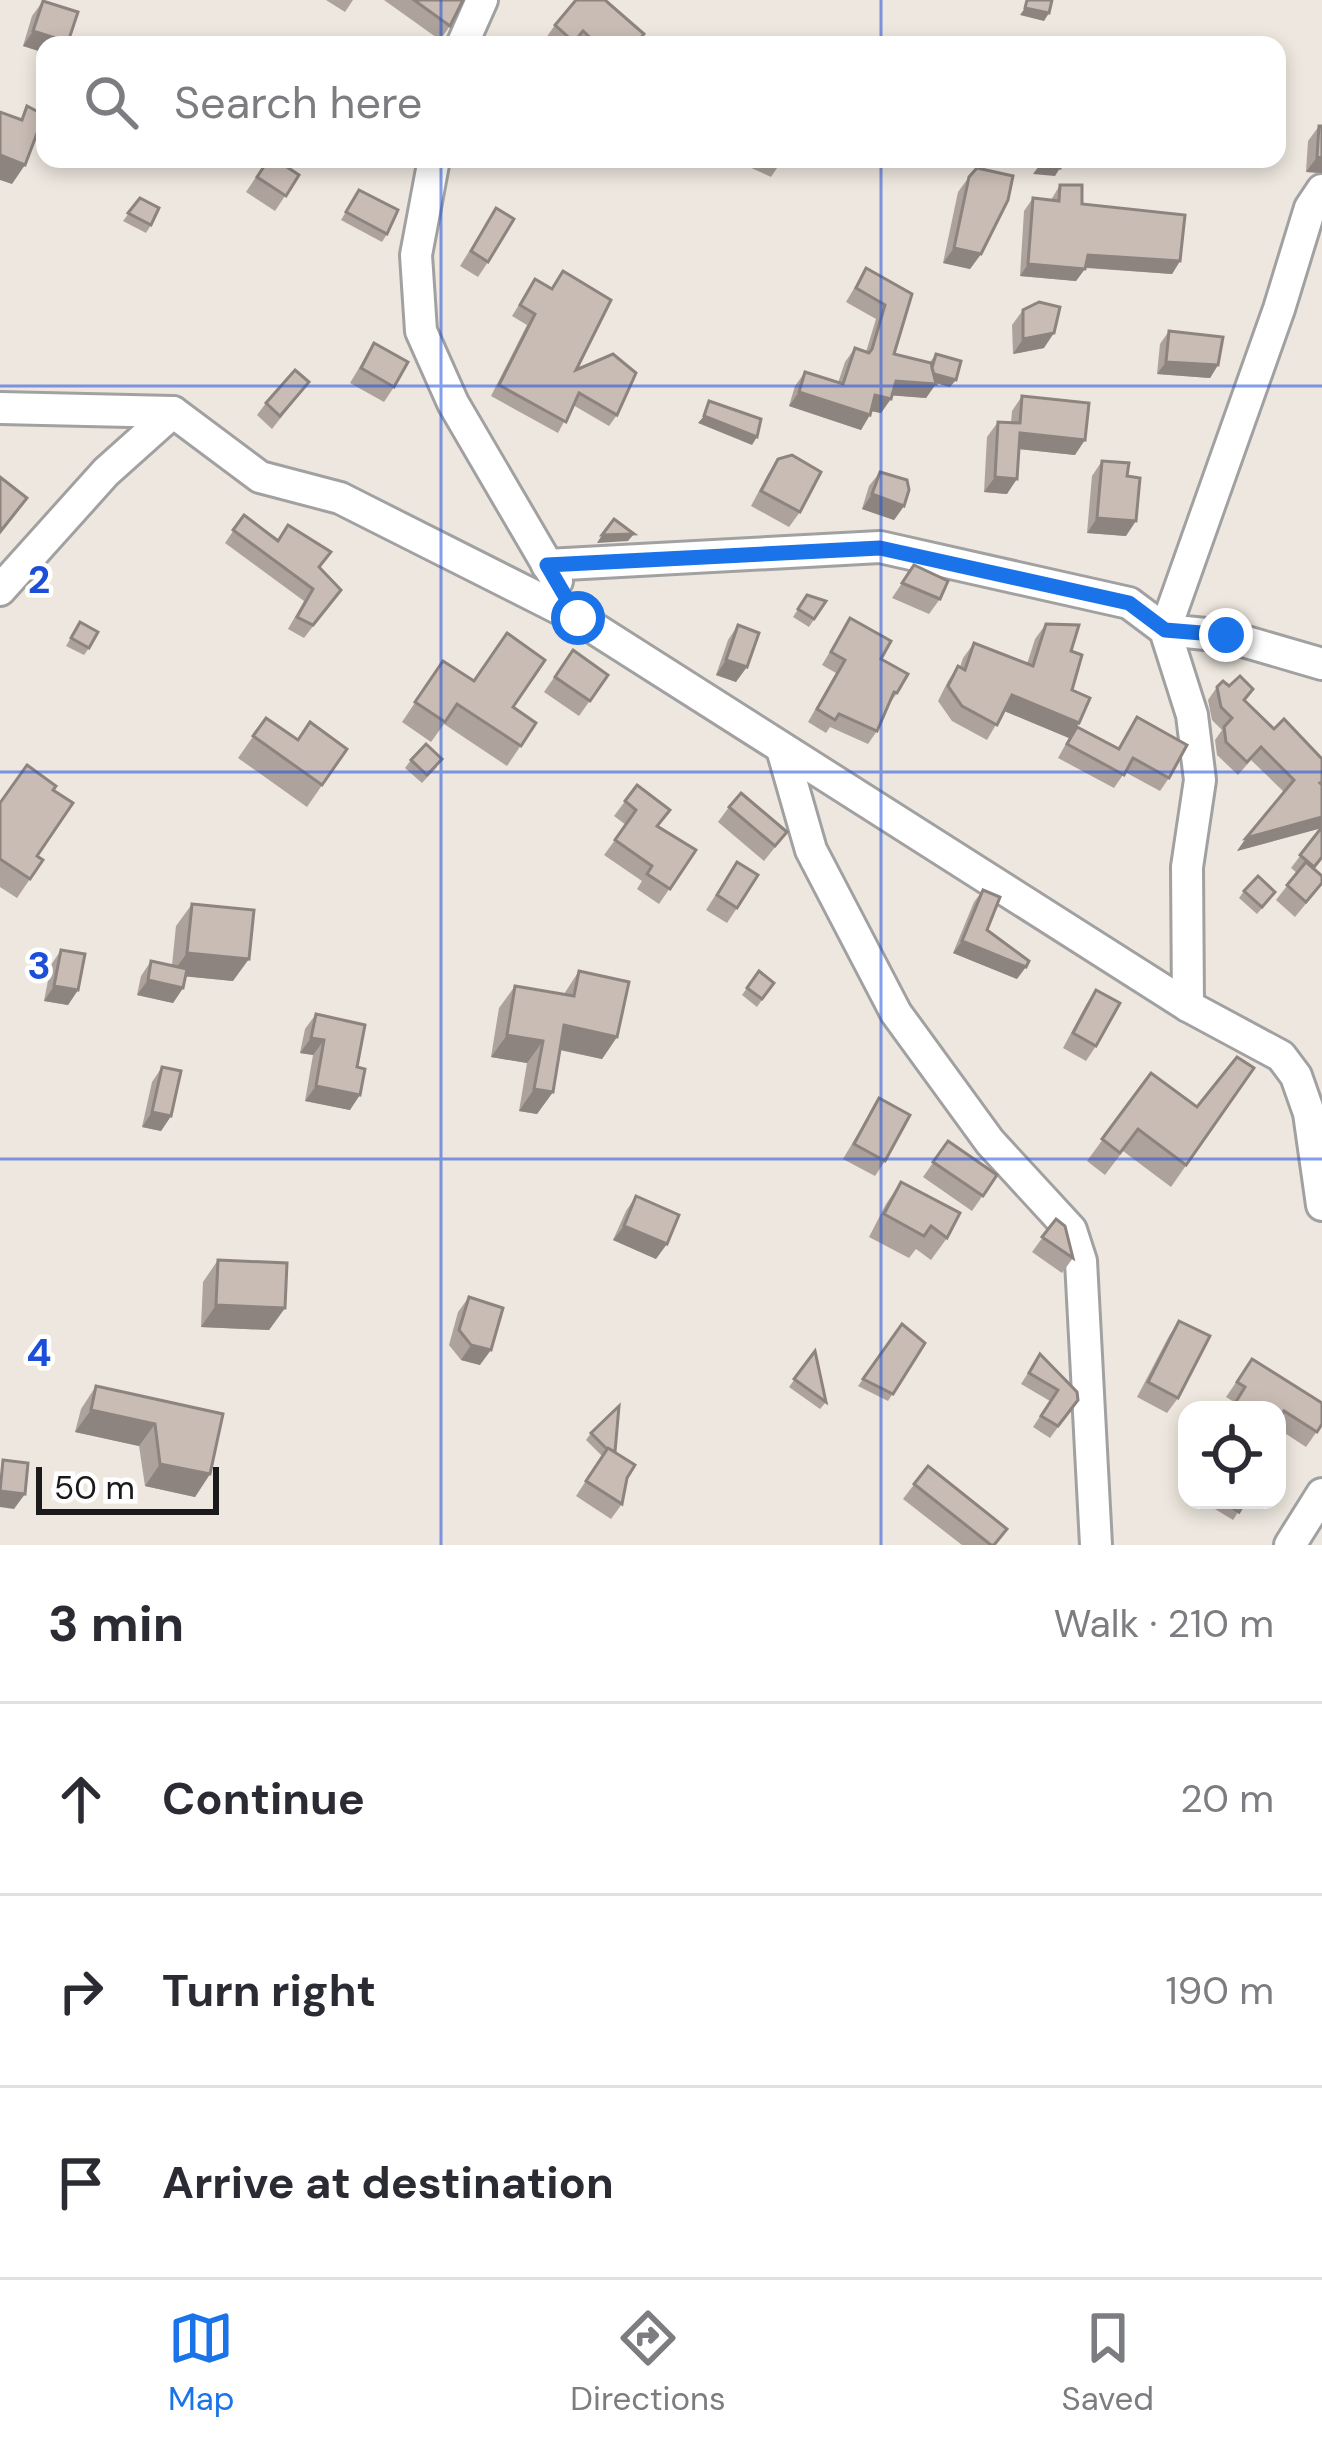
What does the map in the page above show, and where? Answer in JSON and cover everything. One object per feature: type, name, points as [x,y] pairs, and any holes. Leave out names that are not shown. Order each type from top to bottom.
[{"type":"street","points":[[471,23],[499,0]]},
{"type":"street","points":[[432,168],[416,255],[421,331],[453,403],[578,618]]},
{"type":"street","points":[[1188,1006],[1187,867],[1200,780],[1192,715],[1165,630],[1310,208],[1322,190]]},
{"type":"street","points":[[0,408],[173,412],[260,477],[340,498],[578,618],[1188,1006],[1281,1056],[1296,1076],[1309,1113],[1322,1205]]},
{"type":"street","points":[[0,590],[106,472],[173,412]]},
{"type":"street","points":[[547,565],[880,548],[1129,603],[1165,630],[1226,635],[1322,664]]},
{"type":"street","points":[[782,749],[811,850],[896,1012],[990,1142],[1071,1230],[1082,1261],[1096,1545]]},
{"type":"street","points":[[1290,1545],[1322,1494]]},
{"type":"building","points":[[414,0],[463,0],[450,26]]},
{"type":"building","points":[[576,0],[605,0],[644,34],[588,36],[583,31],[567,36],[555,25]]},
{"type":"building","points":[[1027,0],[1052,0],[1049,13],[1025,8]]},
{"type":"building","points":[[43,1],[78,12],[70,36],[33,31]]},
{"type":"building","points":[[27,106],[36,111],[36,136],[25,165],[0,155],[0,112],[22,120]]},
{"type":"building","points":[[1322,126],[1322,158],[1317,157]]},
{"type":"building","points":[[263,168],[288,168],[299,175],[286,196],[257,177]]},
{"type":"building","points":[[977,168],[1013,176],[1008,200],[981,254],[954,248],[969,177]]},
{"type":"building","points":[[1060,185],[1082,185],[1082,204],[1185,215],[1180,261],[1088,255],[1085,269],[1028,264],[1033,198],[1059,201]]},
{"type":"building","points":[[359,190],[398,210],[387,234],[346,212]]},
{"type":"building","points":[[140,198],[159,208],[151,225],[128,213]]},
{"type":"building","points":[[496,208],[514,219],[488,262],[471,251]]},
{"type":"building","points":[[866,268],[912,294],[894,354],[931,363],[936,384],[896,381],[891,399],[875,395],[870,415],[799,392],[805,372],[843,384],[855,348],[869,353],[872,349],[885,305],[856,288]]},
{"type":"building","points":[[563,271],[611,300],[576,370],[613,354],[636,373],[617,415],[579,393],[566,422],[499,385],[535,314],[520,305],[535,279],[552,289]]},
{"type":"building","points":[[1039,302],[1060,307],[1054,333],[1023,339],[1023,310]]},
{"type":"building","points":[[1169,331],[1223,337],[1218,365],[1166,362]]},
{"type":"building","points":[[374,343],[408,362],[394,387],[361,368]]},
{"type":"building","points":[[936,354],[961,361],[956,380],[934,374]]},
{"type":"building","points":[[295,370],[309,382],[280,416],[266,403]]},
{"type":"building","points":[[1022,396],[1089,403],[1085,440],[1020,433],[1017,479],[995,477],[998,422],[1020,423]]},
{"type":"building","points":[[709,401],[761,419],[757,437],[704,416]]},
{"type":"building","points":[[792,455],[821,472],[800,512],[761,491],[778,459]]},
{"type":"building","points":[[1102,461],[1129,463],[1127,476],[1140,478],[1136,521],[1097,518]]},
{"type":"building","points":[[880,472],[907,480],[904,506],[872,494]]},
{"type":"building","points":[[0,477],[27,498],[0,532]]},
{"type":"building","points":[[244,515],[278,541],[288,525],[331,552],[319,567],[341,590],[313,625],[297,617],[313,589],[233,530]]},
{"type":"building","points":[[614,519],[634,534],[602,535]]},
{"type":"building","points":[[914,565],[948,581],[940,599],[902,583]]},
{"type":"building","points":[[807,595],[826,601],[814,619],[798,609]]},
{"type":"building","points":[[850,618],[891,641],[881,659],[908,674],[894,692],[877,731],[839,714],[835,720],[817,709],[845,660],[831,652]]},
{"type":"building","points":[[80,622],[98,632],[89,648],[71,638]]},
{"type":"building","points":[[1046,624],[1079,625],[1071,651],[1082,655],[1072,690],[1090,698],[1079,723],[1012,695],[997,725],[962,706],[948,686],[958,666],[965,670],[974,643],[1033,666]]},
{"type":"building","points":[[738,625],[759,633],[747,667],[726,660]]},
{"type":"building","points":[[507,633],[545,660],[513,707],[536,723],[521,746],[457,704],[445,722],[415,702],[443,661],[474,681]]},
{"type":"building","points":[[573,650],[608,675],[590,701],[555,677]]},
{"type":"building","points":[[1240,676],[1253,689],[1244,700],[1274,729],[1284,719],[1322,759],[1322,817],[1246,838],[1294,780],[1261,747],[1247,762],[1226,742],[1224,727],[1232,718],[1221,707],[1217,687],[1223,681],[1229,686]]},
{"type":"building","points":[[1137,717],[1187,745],[1169,778],[1133,758],[1124,775],[1067,744],[1077,727],[1119,749]]},
{"type":"building","points":[[266,718],[298,740],[310,722],[347,749],[322,785],[253,736]]},
{"type":"building","points":[[426,744],[442,759],[427,775],[411,760]]},
{"type":"building","points":[[27,765],[73,803],[37,856],[43,860],[30,879],[0,859],[0,803]]},
{"type":"building","points":[[637,785],[670,810],[657,826],[696,850],[670,889],[647,874],[652,866],[615,840],[636,810],[625,801]]},
{"type":"building","points":[[741,793],[787,832],[775,846],[729,807]]},
{"type":"building","points":[[1322,827],[1322,857],[1314,867],[1300,855]]},
{"type":"building","points":[[737,862],[758,875],[737,908],[717,895]]},
{"type":"building","points":[[1306,862],[1322,876],[1322,883],[1306,902],[1287,885]]},
{"type":"building","points":[[1258,876],[1275,892],[1262,907],[1244,891]]},
{"type":"building","points":[[983,890],[1000,897],[987,930],[1029,961],[1026,967],[962,941]]},
{"type":"building","points":[[192,904],[254,910],[249,959],[187,953]]},
{"type":"building","points":[[61,950],[85,954],[78,990],[54,986]]},
{"type":"building","points":[[151,961],[187,969],[183,988],[148,980]]},
{"type":"building","points":[[579,971],[629,982],[617,1037],[564,1025],[553,1092],[534,1089],[543,1041],[507,1035],[515,986],[574,996]]},
{"type":"building","points":[[759,971],[774,983],[762,999],[747,988]]},
{"type":"building","points":[[1096,990],[1120,1003],[1096,1046],[1073,1033]]},
{"type":"building","points":[[316,1014],[365,1025],[357,1067],[365,1069],[360,1095],[316,1086],[324,1040],[311,1038]]},
{"type":"building","points":[[1237,1057],[1254,1068],[1186,1165],[1138,1129],[1120,1153],[1102,1139],[1151,1073],[1197,1107]]},
{"type":"building","points":[[162,1067],[181,1071],[171,1116],[152,1112]]},
{"type":"building","points":[[879,1098],[910,1115],[885,1161],[854,1144]]},
{"type":"building","points":[[948,1141],[997,1175],[983,1196],[933,1162]]},
{"type":"building","points":[[901,1182],[960,1213],[947,1238],[931,1226],[924,1236],[884,1214]]},
{"type":"building","points":[[636,1196],[679,1215],[667,1244],[624,1226]]},
{"type":"building","points":[[1056,1219],[1065,1226],[1073,1258],[1042,1237]]},
{"type":"building","points":[[218,1260],[287,1263],[285,1308],[216,1305]]},
{"type":"building","points":[[469,1297],[503,1308],[491,1350],[471,1345],[459,1330]]},
{"type":"building","points":[[1179,1321],[1210,1336],[1178,1398],[1148,1382]]},
{"type":"building","points":[[902,1324],[925,1343],[893,1394],[863,1379]]},
{"type":"building","points":[[815,1351],[826,1402],[794,1379]]},
{"type":"building","points":[[1040,1354],[1077,1392],[1078,1400],[1058,1426],[1041,1416],[1058,1390],[1029,1373]]},
{"type":"building","points":[[1252,1359],[1322,1403],[1322,1424],[1317,1432],[1286,1412],[1286,1401],[1236,1401],[1245,1387],[1237,1382]]},
{"type":"building","points":[[96,1386],[223,1414],[210,1474],[160,1464],[155,1424],[91,1410]]},
{"type":"building","points":[[619,1406],[615,1452],[591,1433]]},
{"type":"building","points":[[608,1448],[635,1465],[622,1504],[586,1481]]},
{"type":"building","points":[[3,1460],[28,1463],[25,1494],[0,1491]]},
{"type":"building","points":[[928,1466],[1007,1529],[994,1545],[914,1484]]},
{"type":"route","points":[[578,618],[547,565],[880,548],[1129,603],[1165,630],[1226,635]]}]
